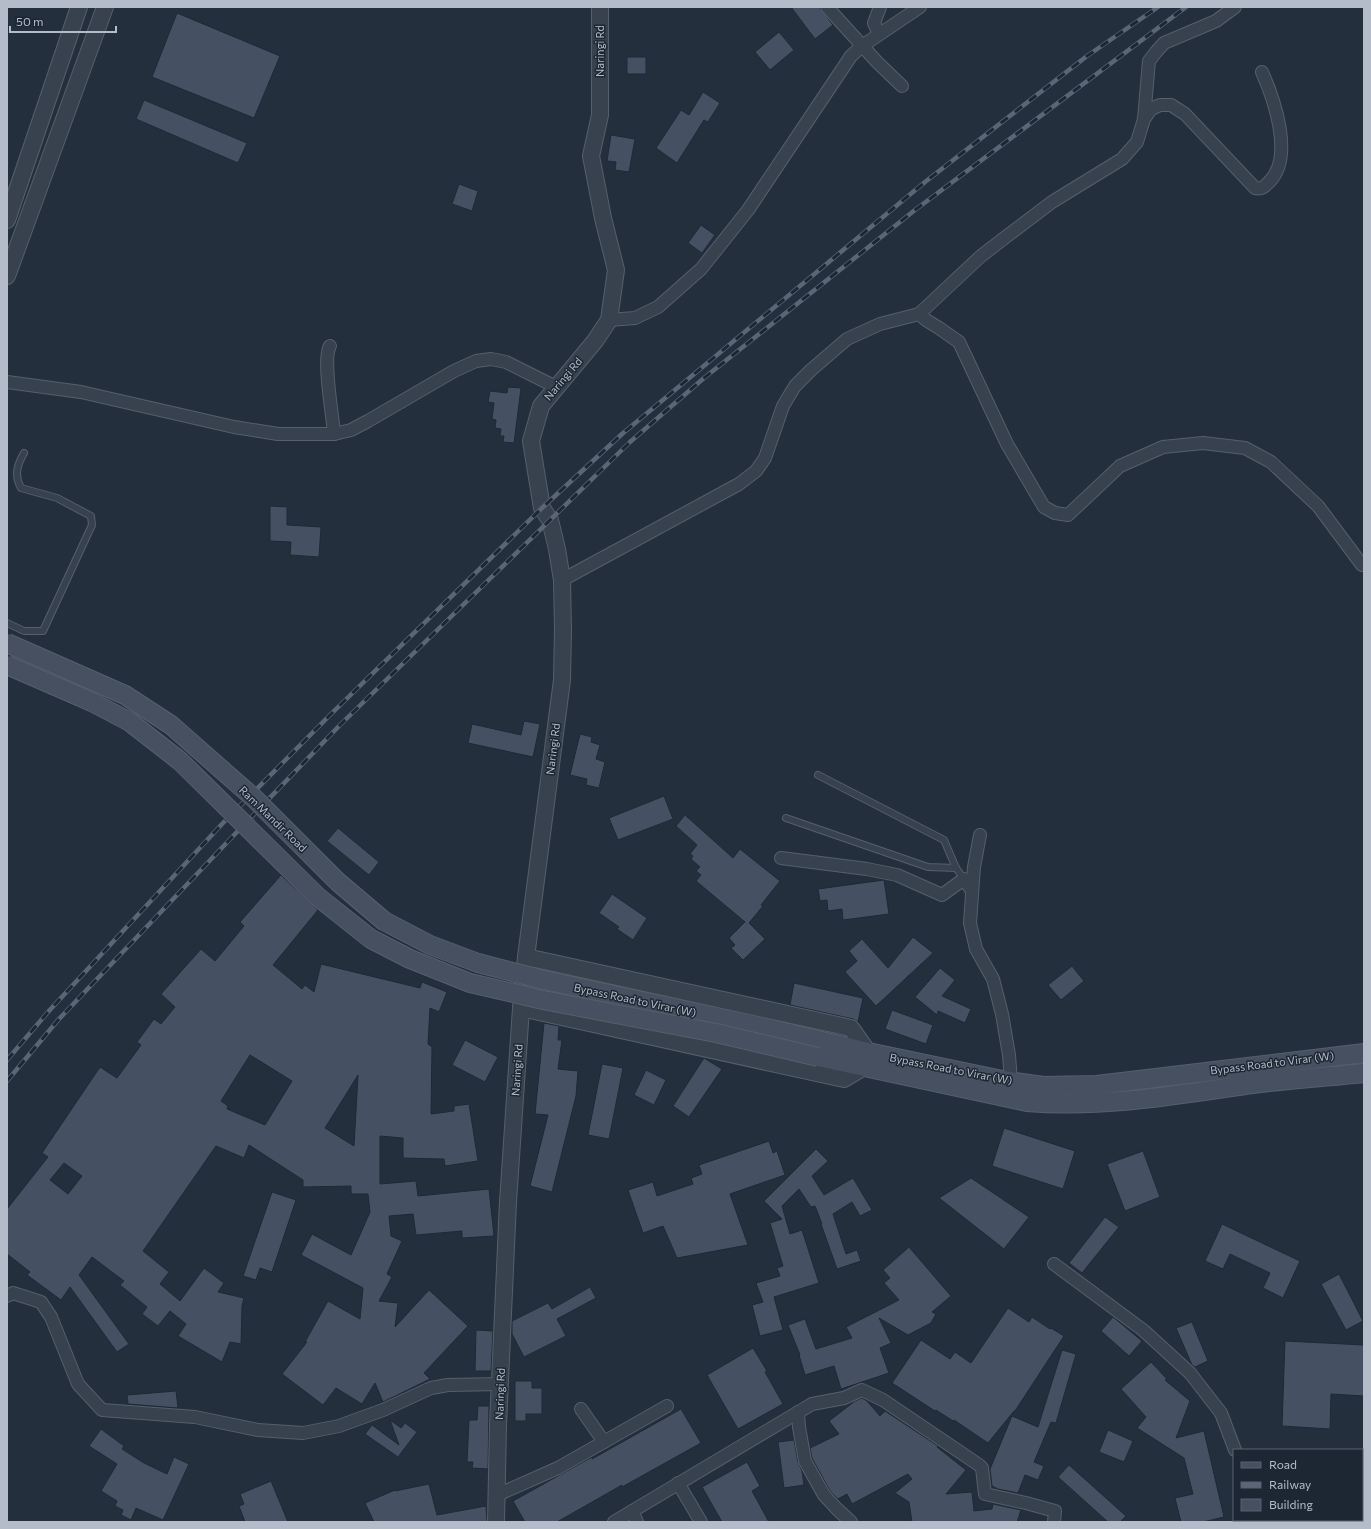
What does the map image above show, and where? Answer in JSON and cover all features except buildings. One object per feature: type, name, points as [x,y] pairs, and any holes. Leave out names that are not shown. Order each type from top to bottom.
[{"type":"main road","name":"Ram Mandir Road","points":[[7,643],[125,695],[171,725],[254,799],[338,882],[384,921],[430,945],[478,963],[544,980]]},
{"type":"main road","points":[[7,665],[92,702],[130,722],[180,761],[318,897],[371,939],[410,959],[470,983],[558,1003],[716,1033],[819,1049],[1027,1102],[1058,1105],[1091,1104],[1174,1096],[1254,1084],[1364,1073]]},
{"type":"main road","name":"Bypass Road to Virar (W)","points":[[544,980],[759,1026],[819,1049]]},
{"type":"main road","name":"Bypass Road to Virar (W)","points":[[866,1060],[1043,1086],[1097,1085],[1364,1053]]},
{"type":"street","points":[[22,235],[8,217],[11,193],[79,7]]},
{"type":"street","points":[[7,276],[105,7]]},
{"type":"street","name":"Naringi Rd","points":[[496,1522],[508,1202],[521,1008],[526,957],[562,680],[562,580],[550,520],[542,508],[531,441],[541,406],[595,341],[609,320],[616,270],[603,218],[592,156],[600,115],[600,7]]},
{"type":"street","points":[[827,7],[862,46],[902,86]]},
{"type":"street","points":[[880,7],[874,23],[880,34]]},
{"type":"street","points":[[609,320],[636,318],[658,307],[701,270],[748,210],[851,56],[862,46],[920,7]]},
{"type":"street","points":[[562,580],[739,484],[756,471],[765,458],[783,406],[795,386],[847,339],[880,324],[919,314],[982,256],[1007,236],[1052,202],[1122,159],[1136,142],[1144,119],[1149,61],[1164,43],[1216,21],[1235,7]]},
{"type":"street","points":[[1144,119],[1152,110],[1160,105],[1171,105],[1176,108],[1199,127],[1252,186],[1260,189],[1272,179],[1278,168],[1281,153],[1281,138],[1272,96],[1262,72]]},
{"type":"street","points":[[11,193],[30,213]]},
{"type":"street","points":[[919,314],[959,342],[1007,444],[1044,508],[1055,513],[1068,515],[1120,466],[1163,447],[1203,443],[1245,448],[1271,462],[1318,506],[1362,565]]},
{"type":"street","points":[[330,346],[328,350],[327,364],[334,434]]},
{"type":"street","points":[[7,382],[81,392],[234,427],[278,434],[334,434],[351,430],[454,370],[476,361],[491,359],[506,362],[556,387]]},
{"type":"street","points":[[980,835],[974,867],[970,923],[976,949],[993,979],[1002,1014],[1009,1055],[1011,1081]]},
{"type":"street","points":[[781,858],[867,869],[897,876],[942,895],[964,879],[972,891]]},
{"type":"street","points":[[521,1008],[844,1079],[866,1060],[851,1028],[526,957]]},
{"type":"street","points":[[1054,1264],[1143,1330],[1190,1374],[1221,1414],[1235,1449]]},
{"type":"street","points":[[7,1296],[13,1293],[41,1302],[51,1317],[78,1384],[102,1410],[195,1416],[258,1430],[303,1433],[339,1426],[383,1410],[431,1388],[448,1385],[500,1384]]},
{"type":"street","points":[[614,1522],[812,1404],[844,1398],[862,1390],[883,1400],[979,1465],[982,1468],[985,1494],[1055,1511],[1054,1522]]},
{"type":"street","points":[[497,1495],[558,1468],[667,1406]]},
{"type":"street","points":[[581,1408],[604,1442]]},
{"type":"street","points":[[798,1412],[805,1461],[824,1495],[851,1522]]},
{"type":"street","points":[[678,1483],[701,1522]]},
{"type":"street","points":[[632,1511],[637,1522]]},
{"type":"lane","points":[[7,623],[24,631],[43,631],[92,525],[91,516],[79,508],[57,498],[21,488],[17,482],[16,471],[19,461],[24,453]]},
{"type":"lane","points":[[818,775],[944,840],[956,868],[964,879]]},
{"type":"lane","points":[[786,818],[928,867],[956,868]]},
{"type":"railway","points":[[7,1060],[48,1012],[222,824],[330,715],[542,508],[622,434],[925,182],[1087,56],[1158,7]]},
{"type":"railway","points":[[7,1081],[59,1019],[340,725],[630,442],[704,378],[915,210],[1186,7]]}]
